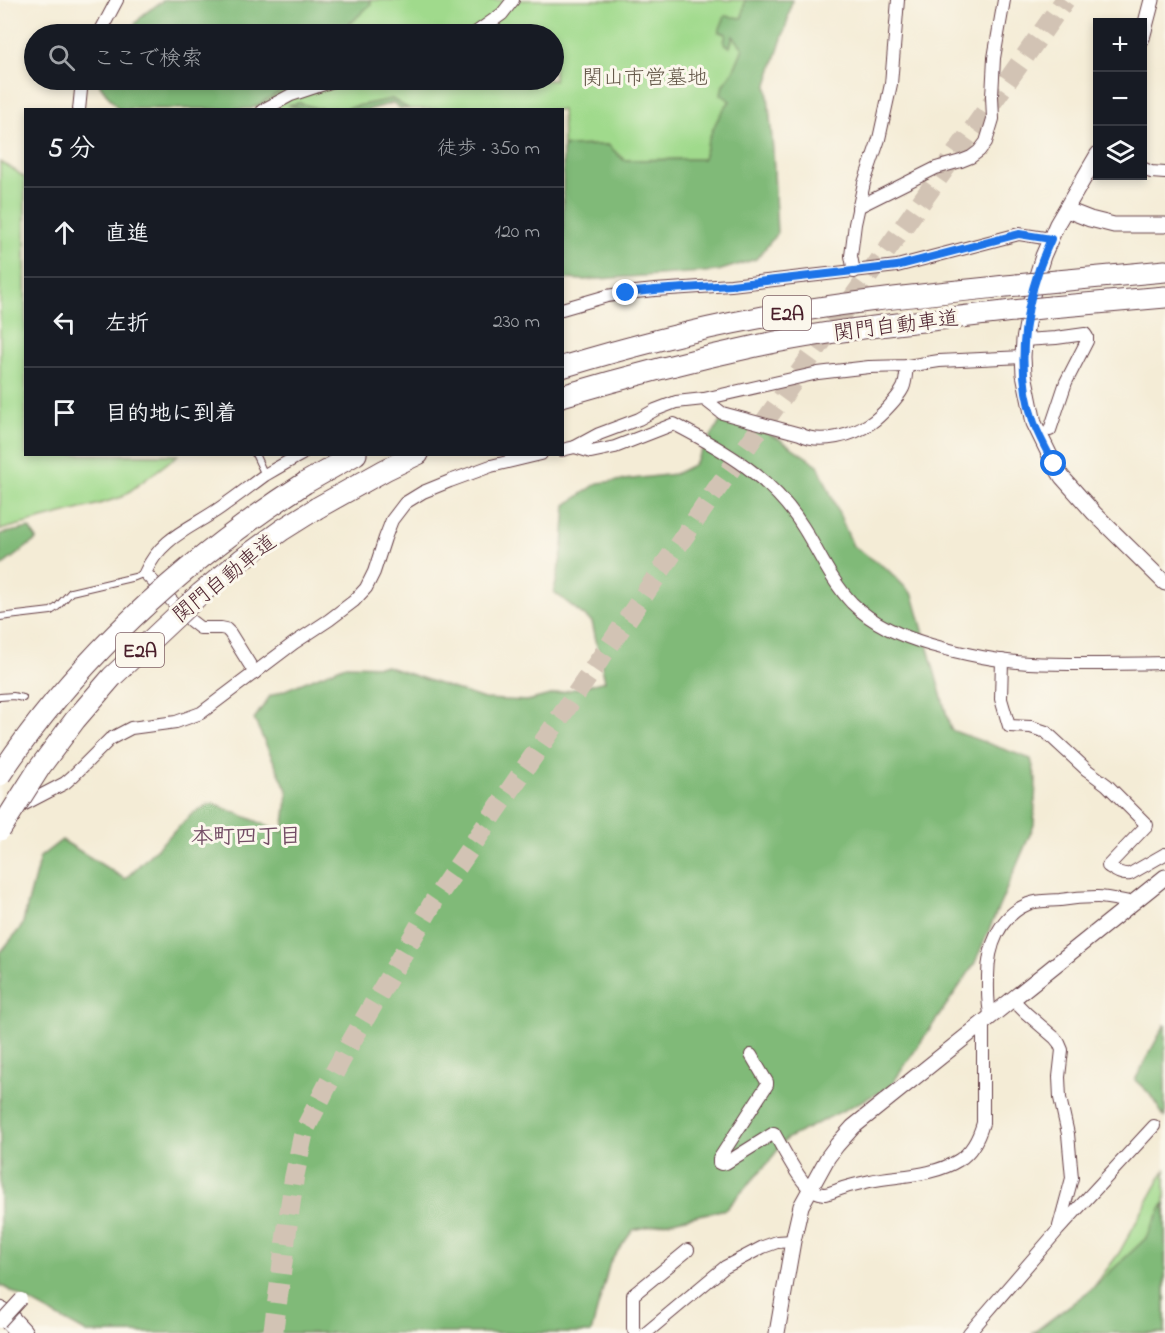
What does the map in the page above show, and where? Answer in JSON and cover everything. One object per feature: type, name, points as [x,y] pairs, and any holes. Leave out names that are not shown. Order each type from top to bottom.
[{"type":"highway","name":"関門自動車道","points":[[564,367],[614,351],[754,319],[894,297],[1165,271]]},
{"type":"highway","name":"関門自動車道","points":[[564,395],[620,379],[758,346],[876,327],[1051,307],[1165,297]]},
{"type":"highway","name":"関門自動車道","points":[[0,775],[51,704],[134,616],[225,537],[305,483],[352,456]]},
{"type":"highway","name":"関門自動車道","points":[[0,830],[40,767],[75,720],[112,677],[201,593],[282,530],[385,470],[414,456]]},
{"type":"highway","points":[[0,1312],[22,1333]]},
{"type":"street","points":[[104,24],[117,0]]},
{"type":"street","points":[[488,24],[502,14],[513,0]]},
{"type":"street","points":[[854,272],[851,256],[858,207],[879,139],[891,84],[898,0]]},
{"type":"street","points":[[858,207],[936,168],[971,157],[986,142],[993,119],[994,66],[1004,0]]},
{"type":"street","points":[[1147,21],[1152,0]]},
{"type":"street","points":[[79,108],[81,90]]},
{"type":"street","points":[[267,108],[306,90]]},
{"type":"street","points":[[1093,163],[1058,224],[1043,256],[1034,285],[1024,340],[1025,382],[1034,423],[1062,477],[1094,513],[1165,583]]},
{"type":"street","points":[[1147,170],[1165,173]]},
{"type":"street","points":[[1067,210],[1114,225],[1165,225]]},
{"type":"street","points":[[564,308],[608,296],[636,292],[731,285],[897,266],[1019,234],[1051,239]]},
{"type":"street","points":[[1024,340],[1085,333],[1087,337],[1066,382],[1050,430]]},
{"type":"street","points":[[569,448],[676,402],[704,399],[818,373],[869,367],[907,366],[939,361],[1023,357]]},
{"type":"street","points":[[704,399],[722,413],[801,434],[807,438],[827,439],[864,428],[873,422],[904,387],[907,366]]},
{"type":"street","points":[[569,448],[591,452],[615,447],[674,424],[717,446],[777,493],[802,525],[840,589],[851,602],[864,614],[887,629],[916,640],[959,653],[1028,663],[1165,663]]},
{"type":"street","points":[[255,673],[226,629],[200,628],[145,573],[151,560],[166,543],[219,509],[265,475],[298,456]]},
{"type":"street","points":[[0,817],[65,783],[110,739],[124,731],[176,722],[201,713],[294,643],[330,620],[366,588],[392,520],[405,503],[489,460],[524,456]]},
{"type":"street","points":[[1002,660],[1001,699],[1009,726],[1031,727],[1046,732],[1087,771],[1107,785],[1148,825],[1108,866],[1119,873],[1130,874],[1165,854]]},
{"type":"street","points":[[777,1333],[801,1206],[837,1145],[853,1127],[1165,877]]},
{"type":"street","points":[[751,1055],[767,1085],[719,1159],[719,1163],[726,1163],[774,1133],[809,1189],[824,1194],[853,1185],[944,1168],[960,1160],[975,1144],[983,1123],[988,965],[990,951],[998,930],[1012,914],[1029,904],[1038,902],[1099,897],[1134,903]]},
{"type":"street","points":[[1012,999],[1055,1038],[1062,1050],[1059,1077],[1060,1098],[1068,1134],[1072,1178],[1058,1230]]},
{"type":"street","points":[[969,1333],[1058,1230],[1154,1126]]},
{"type":"street","points":[[646,1333],[726,1267],[763,1247],[777,1242],[793,1241]]},
{"type":"street","points":[[635,1333],[633,1295],[688,1250]]},
{"type":"street","points":[[0,1322],[21,1299]]},
{"type":"lane","points":[[256,456],[265,475]]},
{"type":"lane","points":[[0,617],[51,611],[71,592],[145,573]]},
{"type":"lane","points":[[0,697],[23,698]]},
{"type":"green space","points":[[164,0],[370,0],[371,4],[348,24],[135,24],[144,14]]},
{"type":"green space","name":"関山市営墓地","points":[[370,0],[745,0],[742,18],[719,32],[733,36],[744,48],[734,70],[723,85],[730,101],[703,159],[624,160],[608,145],[564,146],[564,108],[407,108],[392,99],[347,108],[316,108],[299,103],[290,105],[300,108],[257,108],[258,104],[283,90],[564,90],[564,24],[348,24],[370,4]]},
{"type":"green space","points":[[745,0],[792,0],[767,84],[777,234],[756,259],[718,271],[584,280],[564,279],[564,146],[608,145],[624,160],[703,159],[713,128],[730,101],[721,94],[723,85],[734,70],[743,48],[733,36],[730,47],[724,43],[726,34],[719,31],[725,16],[742,18]]},
{"type":"green space","points":[[104,90],[283,90],[253,108],[117,108]]},
{"type":"green space","points":[[392,99],[407,108],[400,108],[393,103],[375,108],[347,108]]},
{"type":"green space","points":[[299,103],[316,108],[288,105]]},
{"type":"green space","points":[[0,162],[24,177],[24,456],[177,456],[122,497],[0,530]]},
{"type":"green space","points":[[729,416],[779,439],[818,465],[853,546],[887,569],[913,595],[951,730],[1031,759],[1036,779],[1034,825],[974,965],[890,1087],[786,1139],[767,1164],[726,1209],[633,1230],[610,1262],[591,1333],[87,1333],[0,1285],[0,953],[22,926],[40,857],[62,840],[125,879],[193,813],[212,803],[283,832],[288,792],[254,719],[270,696],[346,665],[386,666],[484,699],[527,701],[605,681],[592,622],[554,592],[563,547],[566,505],[598,483],[675,474],[693,465],[720,422]]},
{"type":"green space","points":[[29,528],[37,539],[0,567],[0,534]]},
{"type":"green space","points":[[1165,1024],[1165,1118],[1149,1093],[1135,1080]]},
{"type":"green space","points":[[1165,1170],[1165,1333],[1033,1333],[1093,1288],[1119,1253]]},
{"type":"green space","points":[[1165,1202],[1165,1333],[1033,1333],[1093,1288],[1145,1239]]},
{"type":"tunnel","points":[[273,1333],[294,1178],[304,1131],[351,1042],[434,901],[716,490],[1065,0]]},
{"type":"district","name":"本町四丁目","points":[[246,835]]},
{"type":"route","points":[[626,293],[731,285],[897,266],[1019,234],[1051,239],[1034,285],[1023,357],[1030,410],[1054,464]]}]
